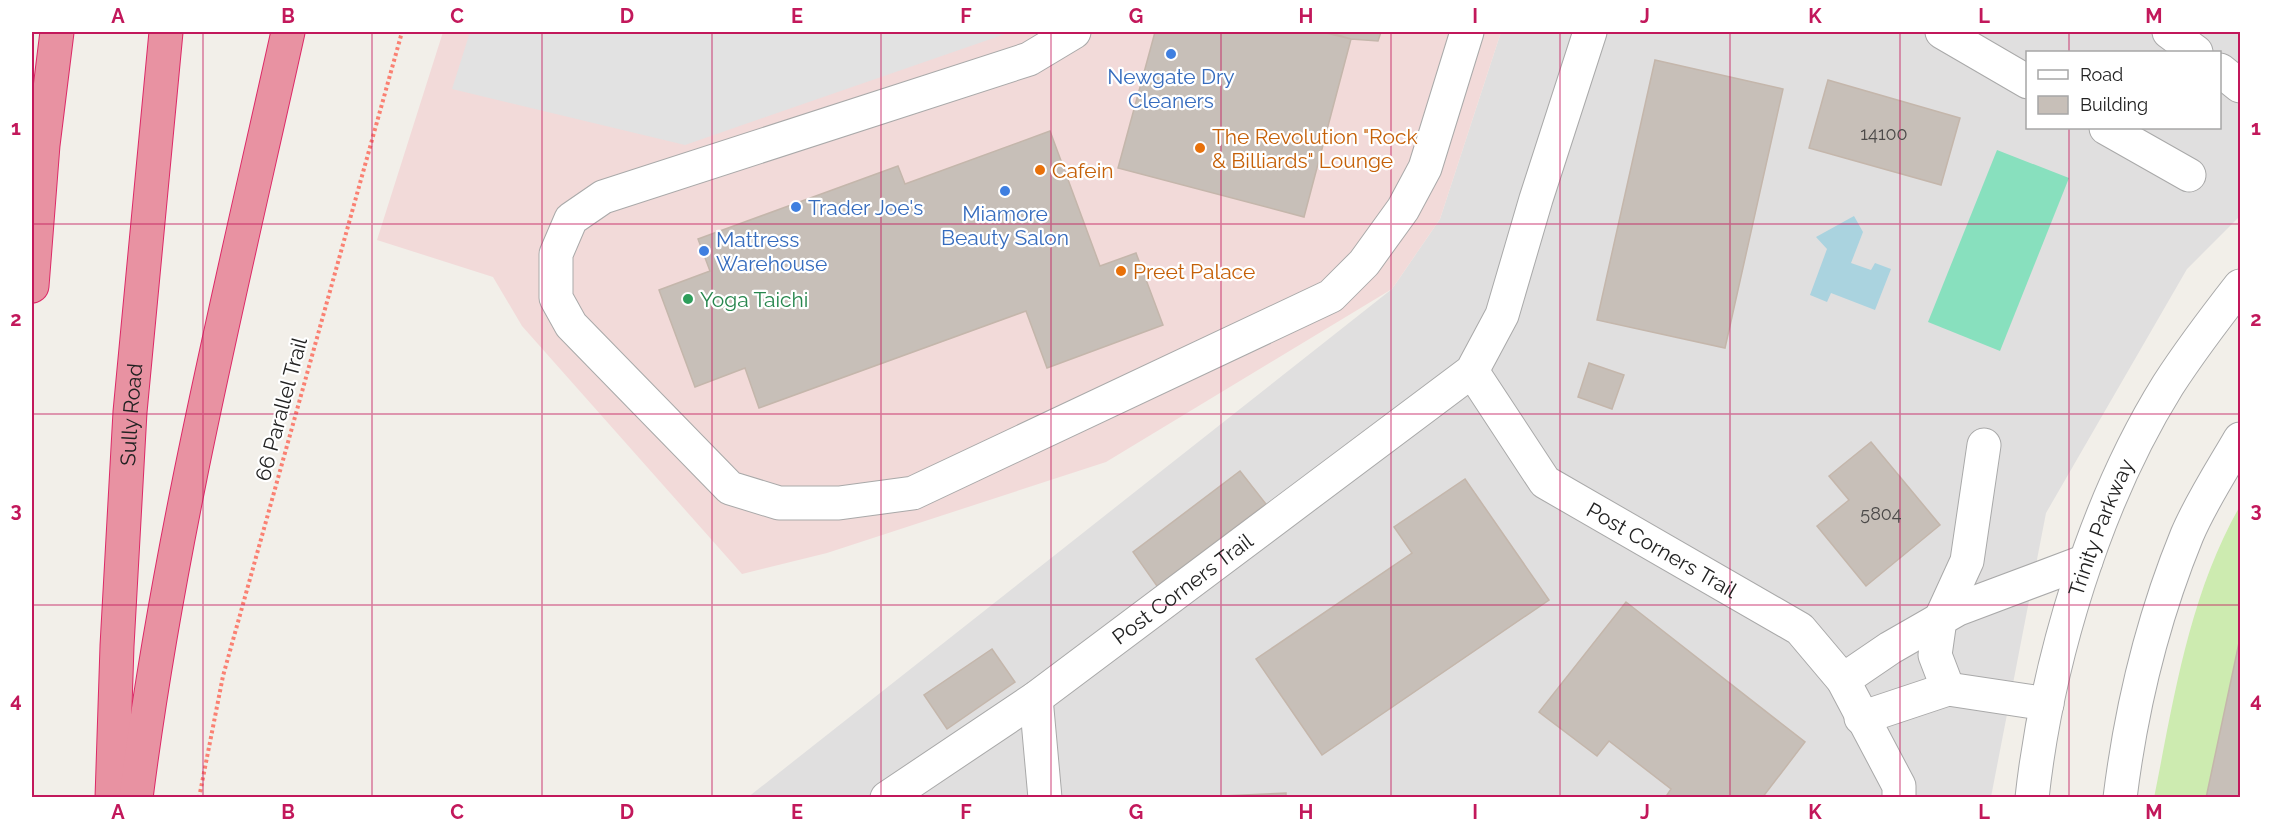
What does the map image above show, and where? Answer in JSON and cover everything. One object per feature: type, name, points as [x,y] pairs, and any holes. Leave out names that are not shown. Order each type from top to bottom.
[{"type":"highway","points":[[32,286],[43,145],[57,32]]},
{"type":"highway","name":"Sully Road","points":[[112,798],[117,646],[130,412],[166,32]]},
{"type":"highway","points":[[136,798],[146,723],[191,472],[288,32]]},
{"type":"street","points":[[1074,32],[1029,59],[603,197],[571,219],[556,254],[556,298],[571,325],[730,488],[779,503],[839,503],[913,493],[1331,296],[1364,263],[1403,209],[1425,168],[1467,32]]},
{"type":"street","name":"Post Corners Trail","points":[[887,798],[1036,698],[1472,371],[1503,315],[1536,199],[1590,32]]},
{"type":"street","points":[[1942,32],[2026,81]]},
{"type":"street","points":[[2169,32],[2195,51]]},
{"type":"street","points":[[2221,71],[2241,86]]},
{"type":"street","points":[[2108,129],[2189,176]]},
{"type":"street","name":"Trinity Parkway","points":[[2032,798],[2047,704],[2068,615],[2110,498],[2139,438],[2168,386],[2241,286]]},
{"type":"street","name":"Post Corners Trail","points":[[1472,371],[1545,482],[1800,629],[1843,680],[1861,718],[1899,786],[1899,798]]},
{"type":"street","points":[[2121,798],[2125,761],[2149,651],[2170,583],[2188,534],[2214,483],[2241,439]]},
{"type":"street","points":[[1948,689],[1935,655],[1940,620],[1967,561],[1984,445]]},
{"type":"street","points":[[1843,680],[1890,648],[1958,609],[2086,561]]},
{"type":"street","points":[[1861,718],[1948,689],[2047,704]]},
{"type":"street","points":[[1036,698],[1045,798]]},
{"type":"path","name":"66 Parallel Trail","points":[[199,798],[223,676],[402,32]]},
{"type":"shaded area","points":[[443,32],[1501,32],[1440,219],[1392,289],[1106,462],[827,553],[742,574],[522,326],[493,277],[377,240]]},
{"type":"shaded area","points":[[470,32],[1011,32],[685,145],[452,89]]},
{"type":"shaded area","points":[[1501,32],[2240,32],[2240,216],[2187,269],[2046,513],[1991,797],[747,798],[1392,289],[1440,219]]},
{"type":"green space","points":[[1997,150],[2069,178],[2000,351],[1928,322]]},
{"type":"green space","points":[[2240,506],[2240,797],[2154,798],[2185,648],[2208,575],[2222,540]]},
{"type":"water","points":[[1854,216],[1863,232],[1851,263],[1871,270],[1875,263],[1891,269],[1875,310],[1831,293],[1827,302],[1810,295],[1827,249],[1816,237]]},
{"type":"building","points":[[1155,32],[1322,32],[1351,39],[1304,217],[1118,168]]},
{"type":"building","points":[[1328,32],[1381,32],[1378,41],[1351,39]]},
{"type":"building","points":[[1655,60],[1783,89],[1725,348],[1597,320]]},
{"type":"building","points":[[1828,80],[1960,118],[1941,185],[1809,148]]},
{"type":"building","points":[[1050,131],[1100,266],[1136,253],[1163,325],[1047,368],[1026,311],[759,408],[745,368],[695,387],[659,290],[710,271],[698,239],[898,166],[905,184]]},
{"type":"building","points":[[1589,363],[1624,375],[1612,409],[1578,397]]},
{"type":"building","points":[[1871,442],[1940,525],[1866,586],[1817,526],[1849,500],[1829,476]]},
{"type":"building","points":[[1240,471],[1266,504],[1157,586],[1133,552]]},
{"type":"building","points":[[1465,479],[1549,600],[1322,755],[1256,659],[1412,553],[1394,527]]},
{"type":"building","points":[[1626,602],[1805,742],[1762,798],[1665,798],[1671,789],[1609,741],[1597,756],[1539,712]]},
{"type":"building","points":[[2240,638],[2240,798],[2206,798]]},
{"type":"building","points":[[992,649],[1015,682],[947,729],[924,695]]},
{"type":"building","points":[[1286,793],[1286,798],[1176,798]]},
{"type":"place","name":"Newgate Dry Cleaners","points":[[1171,54]]},
{"type":"place","name":"The Revolution \"Rock & Billiards\" Lounge","points":[[1200,148]]},
{"type":"place","name":"Cafein","points":[[1040,170]]},
{"type":"place","name":"Miamore Beauty Salon","points":[[1005,191]]},
{"type":"place","name":"Trader Joe's","points":[[796,207]]},
{"type":"place","name":"Mattress Warehouse","points":[[704,251]]},
{"type":"place","name":"Preet Palace","points":[[1121,271]]},
{"type":"place","name":"Yoga Taichi","points":[[688,299]]}]
